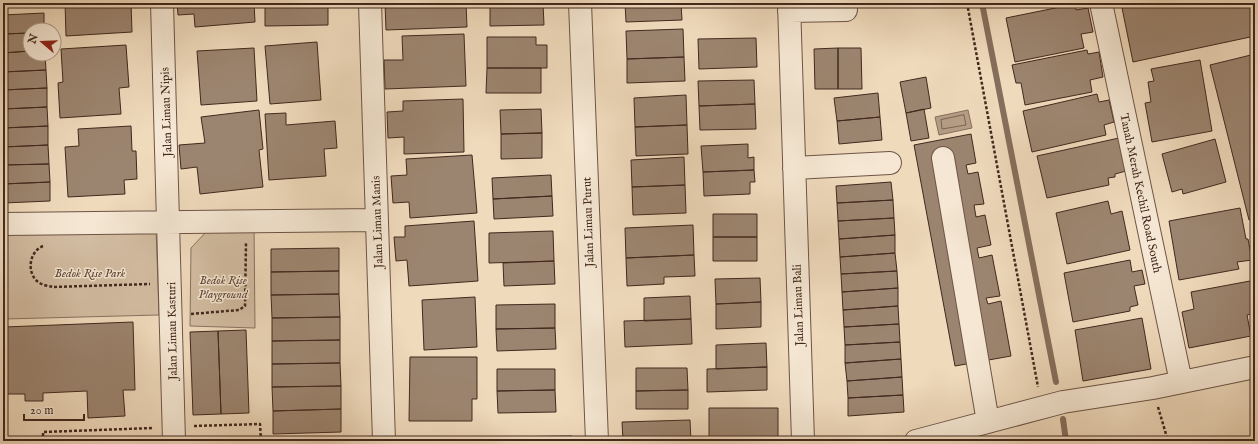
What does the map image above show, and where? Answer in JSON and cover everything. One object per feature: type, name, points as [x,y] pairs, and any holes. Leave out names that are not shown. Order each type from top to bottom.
[{"type":"street","name":"Jalan Limau Nipis","points":[[162,3],[169,221]]},
{"type":"street","name":"Jalan Limau Manis","points":[[370,3],[384,441]]},
{"type":"street","name":"Jalan Limau Purut","points":[[580,3],[597,441]]},
{"type":"street","name":"Tanah Merah Kechil Road South","points":[[1101,3],[1181,382]]},
{"type":"street","name":"Jalan Limau Bali","points":[[803,441],[789,7],[846,10]]},
{"type":"street","points":[[943,158],[988,422]]},
{"type":"street","points":[[794,168],[890,163]]},
{"type":"street","points":[[3,224],[245,220],[377,220]]},
{"type":"street","name":"Jalan Limau Kasturi","points":[[169,221],[174,441]]},
{"type":"street","points":[[916,441],[1050,405],[1153,388],[1255,367]]},
{"type":"path","points":[[967,3],[1050,405]]},
{"type":"path","points":[[186,314],[239,310],[245,306],[247,299],[245,220]]},
{"type":"path","points":[[50,246],[43,246],[36,249],[32,256],[32,272],[37,282],[52,287],[170,283]]},
{"type":"path","points":[[1153,388],[1168,441]]},
{"type":"green space","name":"Bedok Rise Playground","points":[[254,224],[255,328],[190,326],[191,248],[208,230]]},
{"type":"green space","name":"Bedok Rise Park","points":[[156,228],[159,315],[4,319],[3,230]]},
{"type":"water","points":[[968,110],[972,128],[939,135],[935,117]]},
{"type":"building","points":[[65,3],[131,3],[132,32],[66,36]]},
{"type":"building","points":[[177,3],[254,3],[255,22],[195,27],[194,14],[178,15]]},
{"type":"building","points":[[265,3],[328,3],[328,25],[265,26]]},
{"type":"building","points":[[385,3],[466,3],[467,27],[386,30]]},
{"type":"building","points":[[490,3],[543,3],[544,25],[490,26]]},
{"type":"building","points":[[625,3],[681,3],[682,20],[626,22]]},
{"type":"building","points":[[1121,3],[1255,3],[1255,36],[1133,62]]},
{"type":"building","points":[[1075,4],[1076,10],[1088,8],[1093,32],[1081,34],[1084,48],[1015,62],[1006,18]]},
{"type":"building","points":[[44,13],[44,22],[22,22],[22,33],[3,34],[3,15]]},
{"type":"building","points":[[683,29],[684,57],[627,59],[626,31]]},
{"type":"building","points":[[22,33],[22,52],[3,53],[3,34]]},
{"type":"building","points":[[464,34],[466,86],[385,89],[384,60],[403,60],[402,36]]},
{"type":"building","points":[[487,37],[536,37],[536,45],[547,45],[547,68],[487,68]]},
{"type":"building","points":[[756,38],[757,67],[699,69],[698,39]]},
{"type":"building","points":[[317,42],[321,100],[270,104],[265,46]]},
{"type":"building","points":[[126,45],[129,87],[119,88],[121,114],[60,118],[58,83],[63,82],[62,49]]},
{"type":"building","points":[[254,48],[257,101],[201,105],[197,51]]},
{"type":"building","points":[[838,48],[861,48],[862,89],[838,89]]},
{"type":"building","points":[[838,48],[838,89],[815,89],[814,49]]},
{"type":"building","points":[[1087,50],[1088,54],[1099,52],[1103,77],[1090,80],[1092,92],[1025,105],[1021,83],[1016,83],[1012,65]]},
{"type":"building","points":[[22,52],[22,62],[46,62],[46,70],[3,72],[3,53]]},
{"type":"building","points":[[1255,54],[1255,218],[1249,220],[1210,65]]},
{"type":"building","points":[[684,57],[685,81],[627,83],[627,59]]},
{"type":"building","points":[[1200,60],[1212,131],[1152,142],[1145,103],[1151,102],[1148,82],[1154,81],[1151,69]]},
{"type":"building","points":[[487,68],[541,68],[541,93],[486,93]]},
{"type":"building","points":[[46,70],[47,88],[3,90],[3,72]]},
{"type":"building","points":[[926,77],[931,108],[906,113],[900,82]]},
{"type":"building","points":[[754,80],[755,104],[699,106],[698,81]]},
{"type":"building","points":[[47,88],[47,107],[3,109],[3,90]]},
{"type":"building","points":[[878,93],[880,117],[837,121],[834,98]]},
{"type":"building","points":[[1097,94],[1099,102],[1109,100],[1114,122],[1104,125],[1106,135],[1032,152],[1023,111]]},
{"type":"building","points":[[686,95],[687,125],[635,127],[634,98]]},
{"type":"building","points":[[463,99],[464,152],[404,154],[404,137],[388,138],[387,112],[403,111],[403,101]]},
{"type":"building","points":[[755,104],[756,129],[700,130],[699,106]]},
{"type":"building","points":[[47,107],[48,126],[3,128],[3,109]]},
{"type":"building","points":[[541,109],[542,133],[501,134],[500,110]]},
{"type":"building","points":[[924,109],[929,138],[911,141],[906,113]]},
{"type":"building","points":[[259,110],[263,149],[259,150],[263,187],[200,194],[197,167],[181,169],[179,145],[205,143],[201,117]]},
{"type":"building","points":[[286,113],[286,125],[335,121],[337,148],[324,149],[326,176],[269,180],[265,114]]},
{"type":"building","points":[[880,117],[882,140],[839,144],[837,121]]},
{"type":"building","points":[[687,125],[688,154],[636,156],[635,127]]},
{"type":"building","points":[[48,126],[48,145],[3,147],[3,128]]},
{"type":"building","points":[[131,126],[132,151],[136,151],[137,179],[124,180],[125,194],[68,197],[65,147],[79,146],[78,129]]},
{"type":"building","points":[[542,133],[542,158],[501,159],[501,134]]},
{"type":"building","points":[[971,134],[976,163],[966,165],[968,174],[978,172],[984,204],[974,205],[976,217],[985,215],[991,245],[977,248],[979,258],[992,255],[1000,296],[986,298],[988,304],[1001,301],[1011,356],[955,366],[914,145]]},
{"type":"building","points":[[1119,138],[1126,171],[1115,174],[1115,177],[1108,178],[1109,185],[1047,198],[1037,156]]},
{"type":"building","points":[[1215,139],[1226,182],[1183,194],[1182,189],[1172,192],[1162,154]]},
{"type":"building","points":[[748,144],[748,158],[754,157],[754,170],[703,172],[701,146]]},
{"type":"building","points":[[48,145],[49,164],[3,165],[3,147]]},
{"type":"building","points":[[472,155],[477,213],[410,218],[409,202],[393,203],[391,176],[407,175],[406,159]]},
{"type":"building","points":[[684,157],[685,185],[632,187],[631,160]]},
{"type":"building","points":[[49,164],[50,182],[3,184],[3,165]]},
{"type":"building","points":[[754,170],[755,182],[750,182],[750,194],[704,196],[703,172]]},
{"type":"building","points":[[551,175],[552,196],[493,199],[492,178]]},
{"type":"building","points":[[50,182],[50,201],[3,203],[3,184]]},
{"type":"building","points":[[891,182],[893,200],[837,203],[836,186]]},
{"type":"building","points":[[685,185],[686,213],[633,215],[632,187]]},
{"type":"building","points":[[552,196],[553,216],[494,219],[493,199]]},
{"type":"building","points":[[893,200],[894,218],[838,221],[837,203]]},
{"type":"building","points":[[1108,201],[1111,214],[1122,211],[1130,250],[1067,264],[1056,213]]},
{"type":"building","points":[[1240,208],[1252,260],[1237,262],[1239,269],[1179,280],[1169,221]]},
{"type":"building","points":[[713,214],[757,214],[757,237],[713,237]]},
{"type":"building","points":[[894,218],[895,235],[839,239],[838,221]]},
{"type":"building","points":[[474,221],[478,281],[409,286],[407,260],[396,261],[394,237],[405,237],[405,226]]},
{"type":"building","points":[[693,225],[694,255],[626,258],[625,228]]},
{"type":"building","points":[[1255,229],[1255,250],[1251,230]]},
{"type":"building","points":[[553,231],[554,261],[489,263],[489,233]]},
{"type":"building","points":[[895,235],[895,253],[840,257],[839,239]]},
{"type":"building","points":[[713,237],[757,237],[757,261],[713,261]]},
{"type":"building","points":[[339,248],[339,271],[271,272],[271,249]]},
{"type":"building","points":[[895,253],[897,271],[841,274],[840,257]]},
{"type":"building","points":[[694,255],[695,276],[664,277],[664,284],[627,286],[626,258]]},
{"type":"building","points":[[1130,260],[1132,272],[1142,270],[1145,284],[1134,286],[1138,305],[1130,307],[1130,311],[1073,322],[1064,273]]},
{"type":"building","points":[[554,261],[555,284],[504,286],[503,263]]},
{"type":"building","points":[[339,271],[339,294],[271,295],[271,272]]},
{"type":"building","points":[[897,271],[898,288],[842,292],[841,274]]},
{"type":"building","points":[[760,278],[761,302],[716,304],[715,279]]},
{"type":"building","points":[[1250,281],[1255,305],[1255,313],[1247,315],[1251,336],[1189,348],[1182,312],[1194,309],[1191,292]]},
{"type":"building","points":[[898,288],[898,306],[843,310],[842,292]]},
{"type":"building","points":[[339,294],[340,317],[272,318],[271,295]]},
{"type":"building","points":[[690,296],[691,319],[644,321],[644,298]]},
{"type":"building","points":[[475,297],[477,347],[424,350],[422,300]]},
{"type":"building","points":[[761,302],[761,327],[716,329],[716,304]]},
{"type":"building","points":[[555,304],[555,328],[496,329],[496,305]]},
{"type":"building","points":[[898,306],[899,324],[844,327],[843,310]]},
{"type":"building","points":[[340,317],[340,340],[272,341],[272,318]]},
{"type":"building","points":[[1142,318],[1151,369],[1083,381],[1075,330]]},
{"type":"building","points":[[691,319],[692,344],[625,347],[624,321]]},
{"type":"building","points":[[133,322],[135,390],[123,390],[125,416],[88,418],[87,391],[43,393],[43,401],[25,401],[25,394],[7,394],[4,327]]},
{"type":"building","points":[[899,324],[900,342],[845,345],[844,327]]},
{"type":"building","points":[[555,328],[556,349],[497,351],[496,329]]},
{"type":"building","points":[[246,330],[249,413],[221,414],[218,331]]},
{"type":"building","points":[[218,331],[221,414],[193,415],[190,332]]},
{"type":"building","points":[[340,340],[340,363],[272,364],[272,341]]},
{"type":"building","points":[[900,342],[901,359],[845,363],[845,345]]},
{"type":"building","points":[[766,343],[767,367],[716,369],[716,345]]},
{"type":"building","points":[[410,357],[477,357],[477,399],[472,399],[472,421],[409,421]]},
{"type":"building","points":[[901,359],[902,377],[847,381],[845,363]]},
{"type":"building","points":[[340,363],[341,386],[272,387],[272,364]]},
{"type":"building","points":[[767,367],[767,390],[707,392],[707,369]]},
{"type":"building","points":[[636,368],[687,368],[688,390],[636,391]]},
{"type":"building","points":[[497,369],[555,369],[555,390],[497,391]]},
{"type":"building","points":[[902,377],[903,395],[848,398],[847,381]]},
{"type":"building","points":[[341,386],[341,409],[273,411],[272,387]]},
{"type":"building","points":[[555,390],[556,412],[498,413],[497,391]]},
{"type":"building","points":[[688,390],[688,409],[636,409],[636,391]]},
{"type":"building","points":[[903,395],[904,412],[848,416],[848,398]]},
{"type":"building","points":[[709,408],[778,408],[778,440],[709,440]]},
{"type":"building","points":[[341,409],[341,432],[273,434],[273,411]]},
{"type":"building","points":[[690,420],[691,441],[623,441],[622,422]]},
{"type":"building","points":[[572,436],[572,441],[496,441],[496,437]]},
{"type":"waterway","points":[[982,3],[1056,382]]},
{"type":"waterway","points":[[1063,419],[1066,441]]}]
